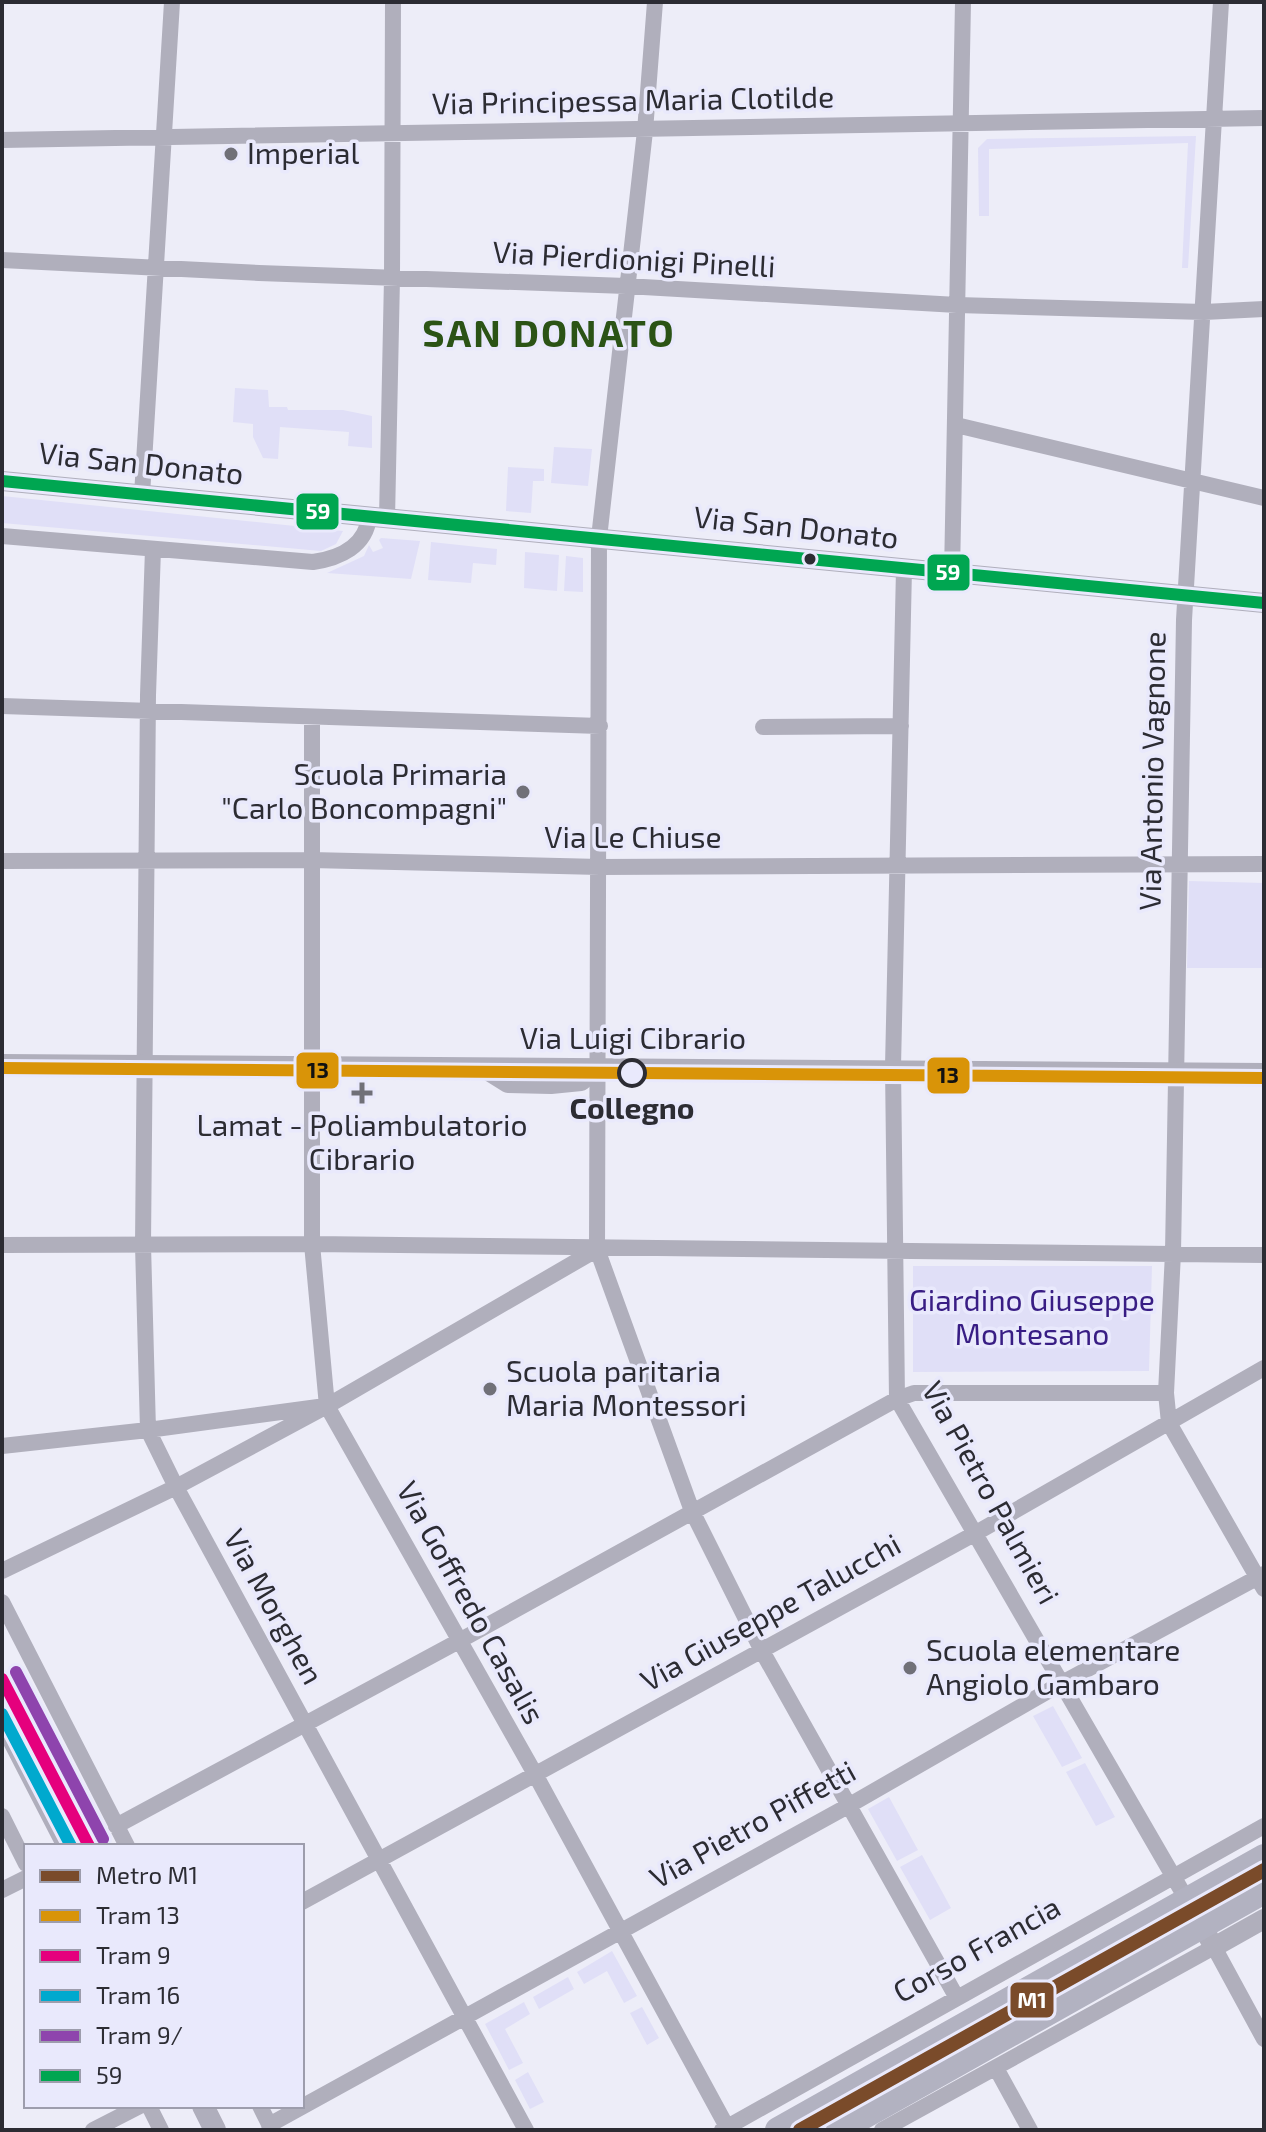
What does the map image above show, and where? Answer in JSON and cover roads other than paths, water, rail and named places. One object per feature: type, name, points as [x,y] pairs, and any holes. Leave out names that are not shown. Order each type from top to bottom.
[{"type":"main road","points":[[2,1718],[67,1844]]},
{"type":"main road","name":"Corso Francia","points":[[778,2130],[1264,1857]]},
{"type":"main road","points":[[839,2130],[1208,1937],[1264,1891]]},
{"type":"main road","points":[[204,2108],[215,2130]]},
{"type":"street","points":[[142,495],[172,2]]},
{"type":"street","points":[[2,536],[313,562],[329,560],[367,534],[378,518],[392,278],[393,2]]},
{"type":"street","points":[[655,2],[645,131],[599,538],[597,1249],[692,1511],[762,1651],[957,1998]]},
{"type":"street","points":[[952,574],[963,2]]},
{"type":"street","name":"Via Antonio Vagnone","points":[[1169,1423],[1166,1393],[1173,1253],[1185,596],[1221,2]]},
{"type":"street","name":"Via Principessa Maria Clotilde","points":[[2,140],[1264,118]]},
{"type":"street","name":"Via Pierdionigi Pinelli","points":[[2,260],[626,286],[957,305],[1204,312],[1264,309]]},
{"type":"street","points":[[956,425],[1264,498]]},
{"type":"street","name":"Via San Donato","points":[[2,481],[1264,603]]},
{"type":"street","name":"Via Morghen","points":[[153,549],[147,711],[143,1245],[148,1430],[176,1487],[526,2130]]},
{"type":"street","name":"Via Pietro Palmieri","points":[[904,569],[893,1071],[897,1399],[1264,2039]]},
{"type":"street","points":[[2,706],[600,726]]},
{"type":"street","name":"Via Goffredo Casalis","points":[[312,717],[312,1244],[327,1406],[621,1930],[725,2128]]},
{"type":"street","points":[[763,727],[901,726]]},
{"type":"street","name":"Via Le Chiuse","points":[[2,861],[311,860],[600,867],[1264,864]]},
{"type":"street","name":"Via Luigi Cibrario","points":[[2,1064],[484,1068],[508,1083],[551,1084],[581,1081],[597,1068],[1264,1073]]},
{"type":"street","points":[[2,1245],[312,1244],[1264,1255]]},
{"type":"street","points":[[2,1571],[176,1487],[327,1406],[597,1249]]},
{"type":"street","name":"Via Giuseppe Talucchi","points":[[304,1901],[976,1533],[1264,1368]]},
{"type":"street","points":[[116,1826],[897,1399],[914,1393],[1166,1393]]},
{"type":"street","points":[[2,1446],[327,1406]]},
{"type":"street","points":[[1169,1423],[1262,1580]]},
{"type":"street","name":"Via Pietro Piffetti","points":[[271,2128],[1062,1683],[1262,1580]]},
{"type":"street","points":[[2,1602],[126,1844]]},
{"type":"street","points":[[2,1816],[24,1860]]},
{"type":"street","name":"Corso Francia","points":[[725,2128],[1264,1826]]},
{"type":"street","points":[[2,1890],[24,1879]]},
{"type":"street","points":[[882,2130],[996,2068],[1208,1937],[1264,1919]]},
{"type":"street","points":[[996,2068],[1030,2130]]},
{"type":"street","points":[[93,2130],[136,2108]]},
{"type":"street","points":[[150,2108],[161,2130]]},
{"type":"street","points":[[261,2108],[271,2128]]},
{"type":"metro line","name":"M1","points":[[800,2130],[1264,1870]]},
{"type":"tram line","name":"13","points":[[2,1068],[1264,1078]]},
{"type":"tram line","name":"9/","points":[[16,1672],[103,1839]]},
{"type":"tram line","name":"9","points":[[2,1679],[88,1844]]},
{"type":"tram line","name":"16","points":[[2,1714],[70,1844]]},
{"type":"place","name":"Imperial","points":[[231,154]]},
{"type":"place","name":"Scuola Primaria \"Carlo Boncompagni\"","points":[[523,792]]},
{"type":"place","name":"Collegno","points":[[632,1073]]},
{"type":"place","name":"Lamat - Poliambulatorio Cibrario","points":[[362,1093]]},
{"type":"place","name":"Scuola paritaria Maria Montessori","points":[[490,1389]]},
{"type":"place","name":"Scuola elementare Angiolo Gambaro","points":[[910,1668]]},
{"type":"district","name":"SAN DONATO","points":[[549,334]]},
{"type":"park label","name":"Giardino Giuseppe Montesano","points":[[1032,1318]]}]
